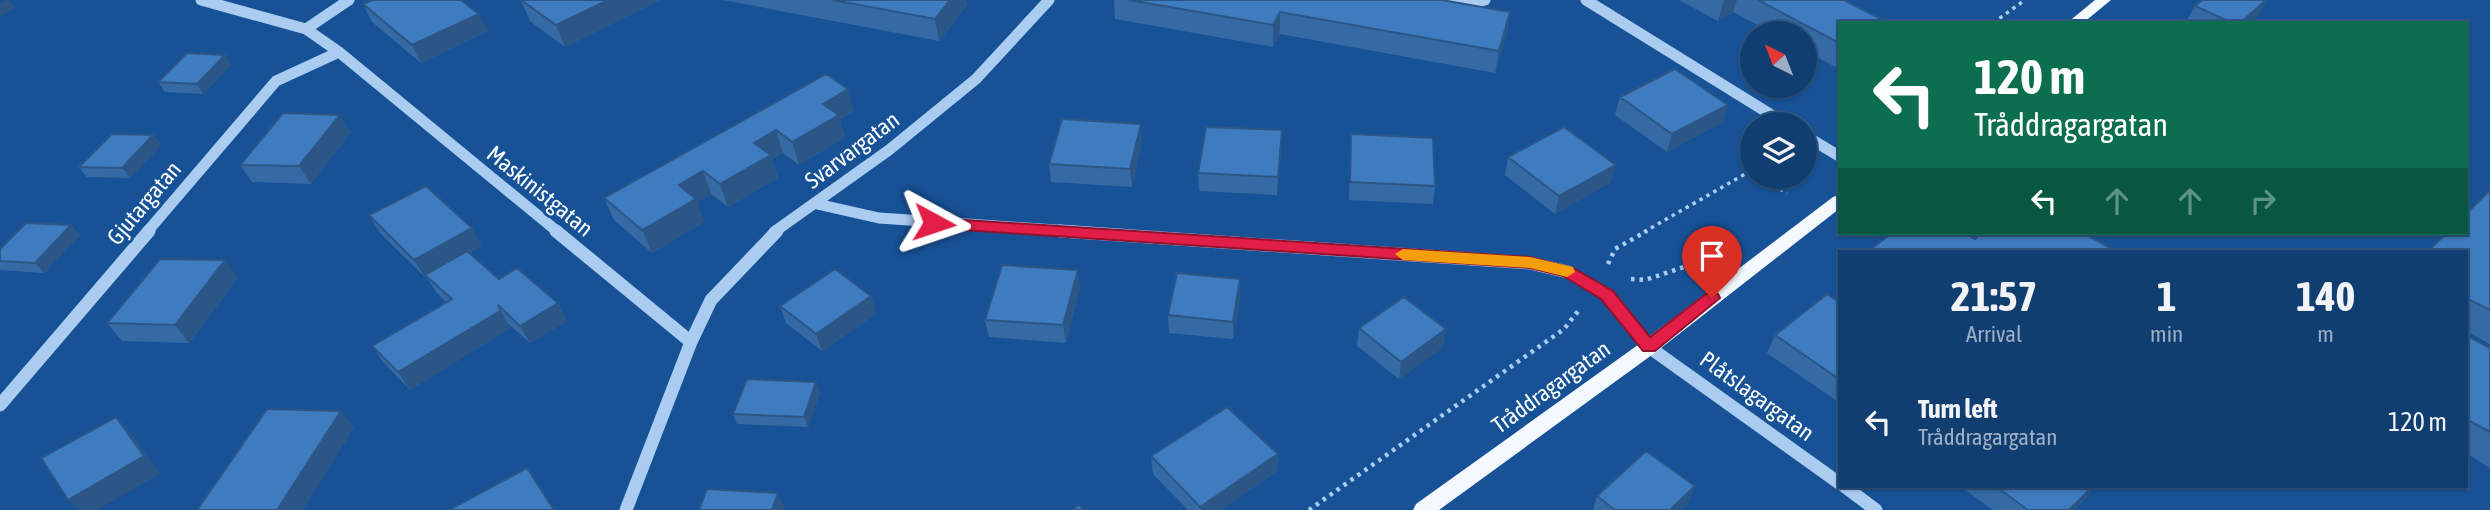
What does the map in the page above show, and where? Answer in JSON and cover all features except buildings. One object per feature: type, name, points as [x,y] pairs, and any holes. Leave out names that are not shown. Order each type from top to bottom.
[{"type":"main road","points":[[2077,21],[2104,0]]},
{"type":"main road","name":"Tråddragargatan","points":[[1423,510],[1649,347],[1838,202]]},
{"type":"street","name":"Maskinistgatan","points":[[201,0],[306,29],[339,52],[691,342]]},
{"type":"street","points":[[306,29],[349,0]]},
{"type":"street","name":"Svarvargatan","points":[[691,342],[711,300],[772,234],[889,150],[976,79],[1049,0]]},
{"type":"street","points":[[1429,4],[1441,6],[1485,0]]},
{"type":"street","points":[[1586,0],[1767,112]]},
{"type":"street","name":"Gjutargatan","points":[[0,405],[276,81],[339,52]]},
{"type":"street","points":[[1817,143],[1838,155]]},
{"type":"street","name":"Plåtslagargatan","points":[[817,204],[879,218],[1530,262],[1568,272],[1607,295],[1649,347],[1838,482]]},
{"type":"street","points":[[626,510],[691,342]]},
{"type":"street","points":[[1847,488],[1876,510]]},
{"type":"path","points":[[1996,21],[2025,0]]},
{"type":"path","points":[[1310,510],[1564,329],[1595,288],[1615,249],[1740,177]]},
{"type":"path","points":[[1780,189],[1787,193]]},
{"type":"path","points":[[1604,272],[1646,280],[1693,264]]},
{"type":"slow traffic","points":[[1403,254],[1530,262],[1567,272]]},
{"type":"route","points":[[934,223],[1530,262],[1568,272],[1607,295],[1649,347],[1712,298]]}]
